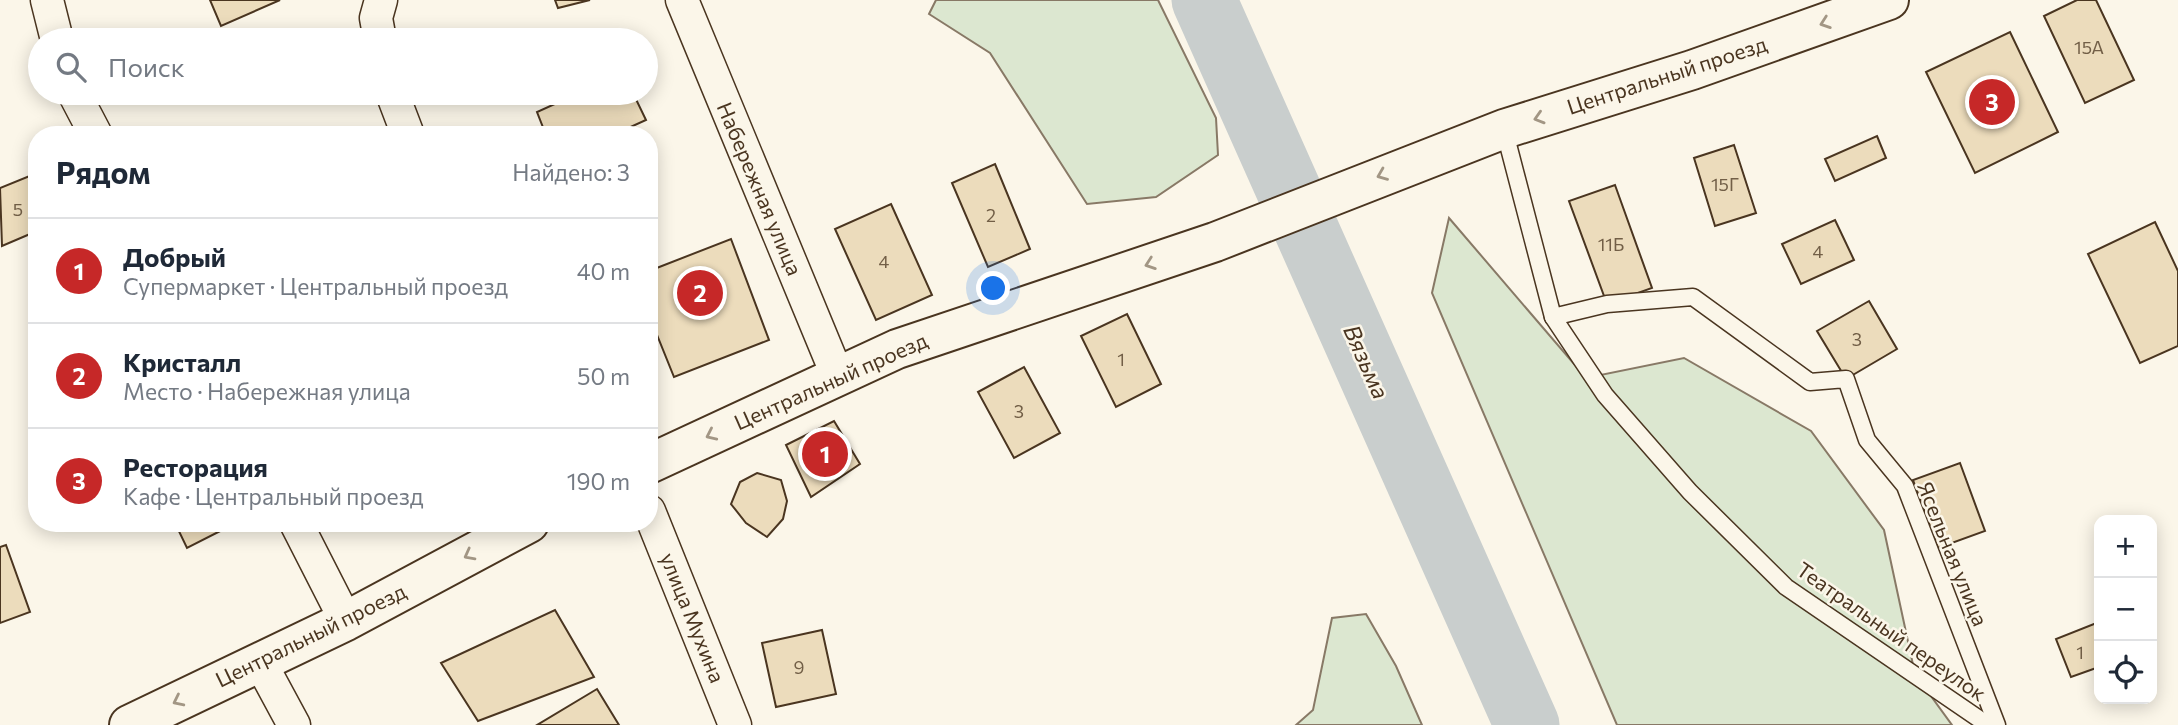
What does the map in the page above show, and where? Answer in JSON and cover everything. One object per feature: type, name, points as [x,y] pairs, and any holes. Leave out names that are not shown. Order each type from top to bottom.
[{"type":"street","points":[[47,0],[54,28]]},
{"type":"street","name":"Набережная улица","points":[[682,0],[838,377]]},
{"type":"street","name":"Центральный проезд","points":[[658,460],[897,349],[1215,242],[1504,129],[1692,70],[1889,0]]},
{"type":"street","points":[[80,105],[91,126]]},
{"type":"street","points":[[397,105],[405,126]]},
{"type":"street","points":[[301,532],[346,621]]},
{"type":"street","name":"Центральный проезд","points":[[129,725],[346,621],[512,532]]},
{"type":"street","name":"улица Мухина","points":[[658,532],[736,725]]},
{"type":"street","points":[[260,662],[294,725]]},
{"type":"lane","points":[[1504,129],[1553,317]]},
{"type":"lane","name":"Ясельная улица","points":[[1553,317],[1607,304],[1693,297],[1810,382],[1846,379],[1867,440],[1905,486],[1997,725]]},
{"type":"lane","name":"Театральный переулок","points":[[1553,317],[1605,395],[1690,492],[1786,587],[1988,725]]},
{"type":"green space","points":[[936,0],[1158,0],[1216,118],[1218,155],[1156,197],[1087,204],[990,53],[929,14]]},
{"type":"green space","points":[[1449,218],[1586,378],[1684,358],[1811,431],[1884,530],[1915,674],[1952,725],[1617,725],[1432,293]]},
{"type":"green space","points":[[1366,614],[1396,666],[1422,725],[1296,725],[1313,710],[1332,618]]},
{"type":"building","points":[[210,0],[280,0],[221,26]]},
{"type":"building","points":[[555,0],[590,0],[558,8]]},
{"type":"building","points":[[2077,0],[2096,0],[2134,80],[2085,103],[2044,16]]},
{"type":"building","points":[[2010,32],[2058,132],[1975,173],[1926,72]]},
{"type":"building","points":[[552,105],[639,105],[646,120],[633,126],[542,126],[537,112]]},
{"type":"building","points":[[1877,136],[1886,158],[1835,181],[1825,159]]},
{"type":"building","points":[[1734,145],[1756,213],[1715,226],[1694,158]]},
{"type":"building","points":[[995,164],[1030,249],[988,267],[952,183]]},
{"type":"building","points":[[28,177],[28,235],[2,246],[0,188]]},
{"type":"building","points":[[1615,185],[1652,288],[1607,304],[1569,201]]},
{"type":"building","points":[[891,204],[932,295],[876,320],[835,229]]},
{"type":"building","points":[[1835,220],[1854,260],[1801,284],[1782,244]]},
{"type":"building","points":[[2155,222],[2178,271],[2178,346],[2140,363],[2088,254]]},
{"type":"building","points":[[731,239],[769,340],[674,377],[658,337],[658,267]]},
{"type":"building","points":[[1869,301],[1897,349],[1846,379],[1817,331]]},
{"type":"building","points":[[1127,314],[1161,384],[1116,407],[1081,336]]},
{"type":"building","points":[[1024,367],[1060,433],[1014,458],[978,392]]},
{"type":"building","points":[[834,421],[860,464],[811,497],[786,445]]},
{"type":"building","points":[[1960,463],[1985,531],[1938,548],[1913,480]]},
{"type":"building","points":[[757,473],[781,480],[787,501],[783,519],[767,537],[746,523],[731,504],[740,482]]},
{"type":"building","points":[[179,532],[218,532],[187,548]]},
{"type":"building","points":[[6,545],[30,612],[0,623],[0,547]]},
{"type":"building","points":[[555,610],[594,677],[478,721],[441,663]]},
{"type":"building","points":[[2094,624],[2094,669],[2071,677],[2056,639]]},
{"type":"building","points":[[822,630],[836,694],[776,707],[762,643]]},
{"type":"building","points":[[597,689],[619,725],[537,725]]},
{"type":"waterway","name":"Вязьма","points":[[1204,0],[1527,725]]},
{"type":"place","name":"Ресторация","points":[[1992,102]]},
{"type":"place","name":"Кристалл","points":[[700,293]]},
{"type":"place","name":"Добрый","points":[[825,454]]}]
